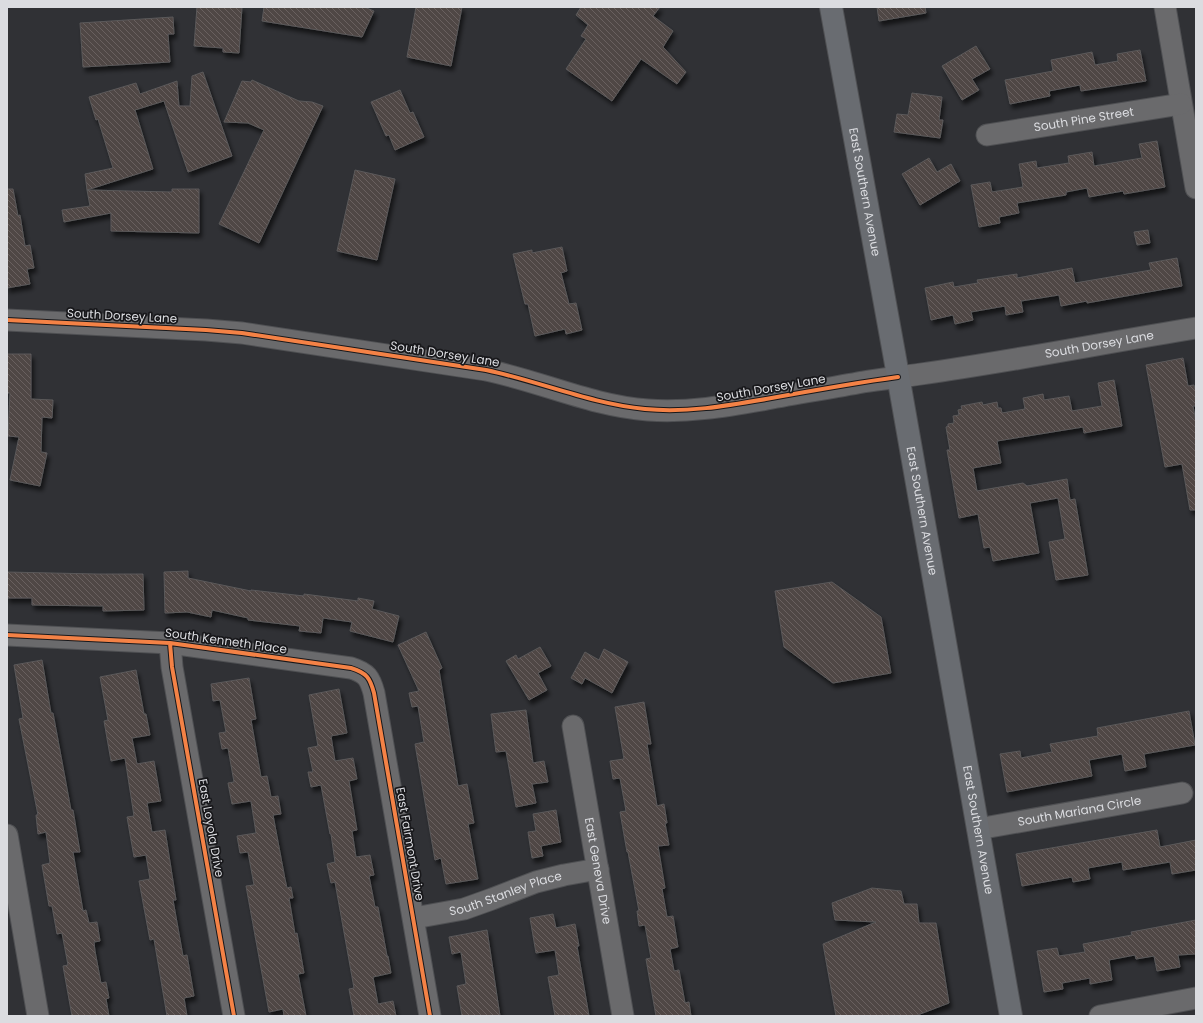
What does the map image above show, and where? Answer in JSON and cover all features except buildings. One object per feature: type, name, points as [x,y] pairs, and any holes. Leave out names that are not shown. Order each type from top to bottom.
[{"type":"main road","name":"East Southern Avenue","points":[[830,7],[898,377],[1011,1016]]},
{"type":"street","points":[[1165,7],[1196,188]]},
{"type":"street","name":"South Pine Street","points":[[987,135],[1181,104]]},
{"type":"street","name":"South Dorsey Lane","points":[[7,320],[242,333],[486,370],[611,404],[650,410],[714,408],[1196,328]]},
{"type":"street","name":"South Kenneth Place","points":[[7,635],[170,643],[351,668],[360,671],[367,676]]},
{"type":"street","name":"East Loyola Drive","points":[[170,643],[172,667],[234,1016]]},
{"type":"street","name":"East Fairmont Drive","points":[[367,676],[374,693],[430,1016]]},
{"type":"street","name":"East Geneva Drive","points":[[573,726],[623,1016]]},
{"type":"street","name":"South Mariana Circle","points":[[978,829],[1182,793]]},
{"type":"street","points":[[7,835],[38,1016]]},
{"type":"street","name":"South Stanley Place","points":[[414,918],[464,909],[536,882],[598,869]]},
{"type":"street","points":[[1100,1016],[1196,998]]},
{"type":"cycle path","points":[[7,320],[242,333],[486,370],[605,402],[660,410],[691,409],[751,402],[848,384],[898,377]]},
{"type":"cycle path","points":[[7,635],[170,643],[351,668],[364,674],[371,683],[374,693],[430,1016]]},
{"type":"cycle path","points":[[170,643],[172,667],[234,1016]]}]
